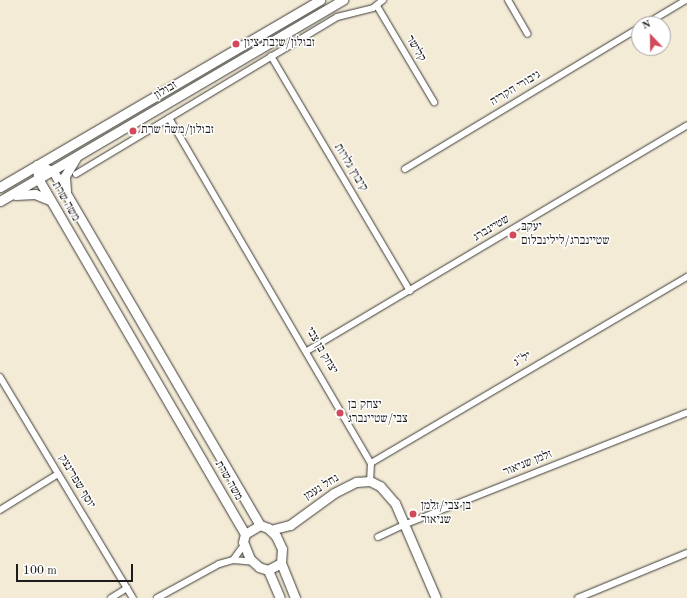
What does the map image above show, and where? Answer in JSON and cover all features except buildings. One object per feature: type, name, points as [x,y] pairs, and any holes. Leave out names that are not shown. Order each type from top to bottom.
[{"type":"street","name":"זבולון","points":[[0,187],[320,0]]},
{"type":"street","name":"זבולון","points":[[4,199],[343,0]]},
{"type":"street","name":"זבולון","points":[[76,174],[337,17],[377,6],[383,0]]},
{"type":"street","points":[[508,0],[528,34]]},
{"type":"street","points":[[659,16],[686,0]]},
{"type":"street","name":"קלישר","points":[[377,6],[434,102]]},
{"type":"street","name":"גיבורי הקריה","points":[[405,169],[631,33]]},
{"type":"street","name":"קיבוץ גלויות","points":[[271,56],[410,291]]},
{"type":"street","name":"יצחק בן צבי","points":[[169,118],[307,351],[371,463]]},
{"type":"street","name":"שטיינברג","points":[[307,351],[687,125]]},
{"type":"street","points":[[67,196],[65,176],[77,157]]},
{"type":"street","name":"משה שרת","points":[[245,534],[38,179],[37,165],[53,171],[260,525]]},
{"type":"street","points":[[4,199],[25,193],[50,200]]},
{"type":"street","name":"יל\"ג","points":[[371,463],[687,277]]},
{"type":"street","name":"יוסף שפרינצק","points":[[0,377],[132,598]]},
{"type":"street","name":"זלמן שניאור","points":[[378,537],[406,524],[687,413]]},
{"type":"street","points":[[371,463],[370,481],[390,495],[406,524],[436,598]]},
{"type":"street","points":[[0,510],[58,474]]},
{"type":"street","name":"נחל נעמן","points":[[270,530],[290,525],[334,493],[356,482],[370,481]]},
{"type":"street","points":[[233,560],[244,545],[245,534],[260,525],[270,530],[282,547]]},
{"type":"street","points":[[290,525],[282,547],[283,555],[281,563],[295,598]]},
{"type":"street","points":[[244,545],[254,562]]},
{"type":"street","points":[[578,598],[687,553]]},
{"type":"street","points":[[156,598],[195,576],[233,560],[254,562],[268,570],[280,598]]},
{"type":"street","points":[[268,570],[281,563]]},
{"type":"street","points":[[111,598],[126,588]]},
{"type":"place","name":"זבולון/שיבת ציון","points":[[236,44]]},
{"type":"place","name":"זבולון/משה שרת","points":[[133,131]]},
{"type":"place","name":"יעקב שטיינברג/לילינבלום","points":[[513,235]]},
{"type":"place","name":"יצחק בן צבי/שטיינברג","points":[[340,413]]},
{"type":"place","name":"בן צבי/זלמן שניאור","points":[[413,514]]}]
